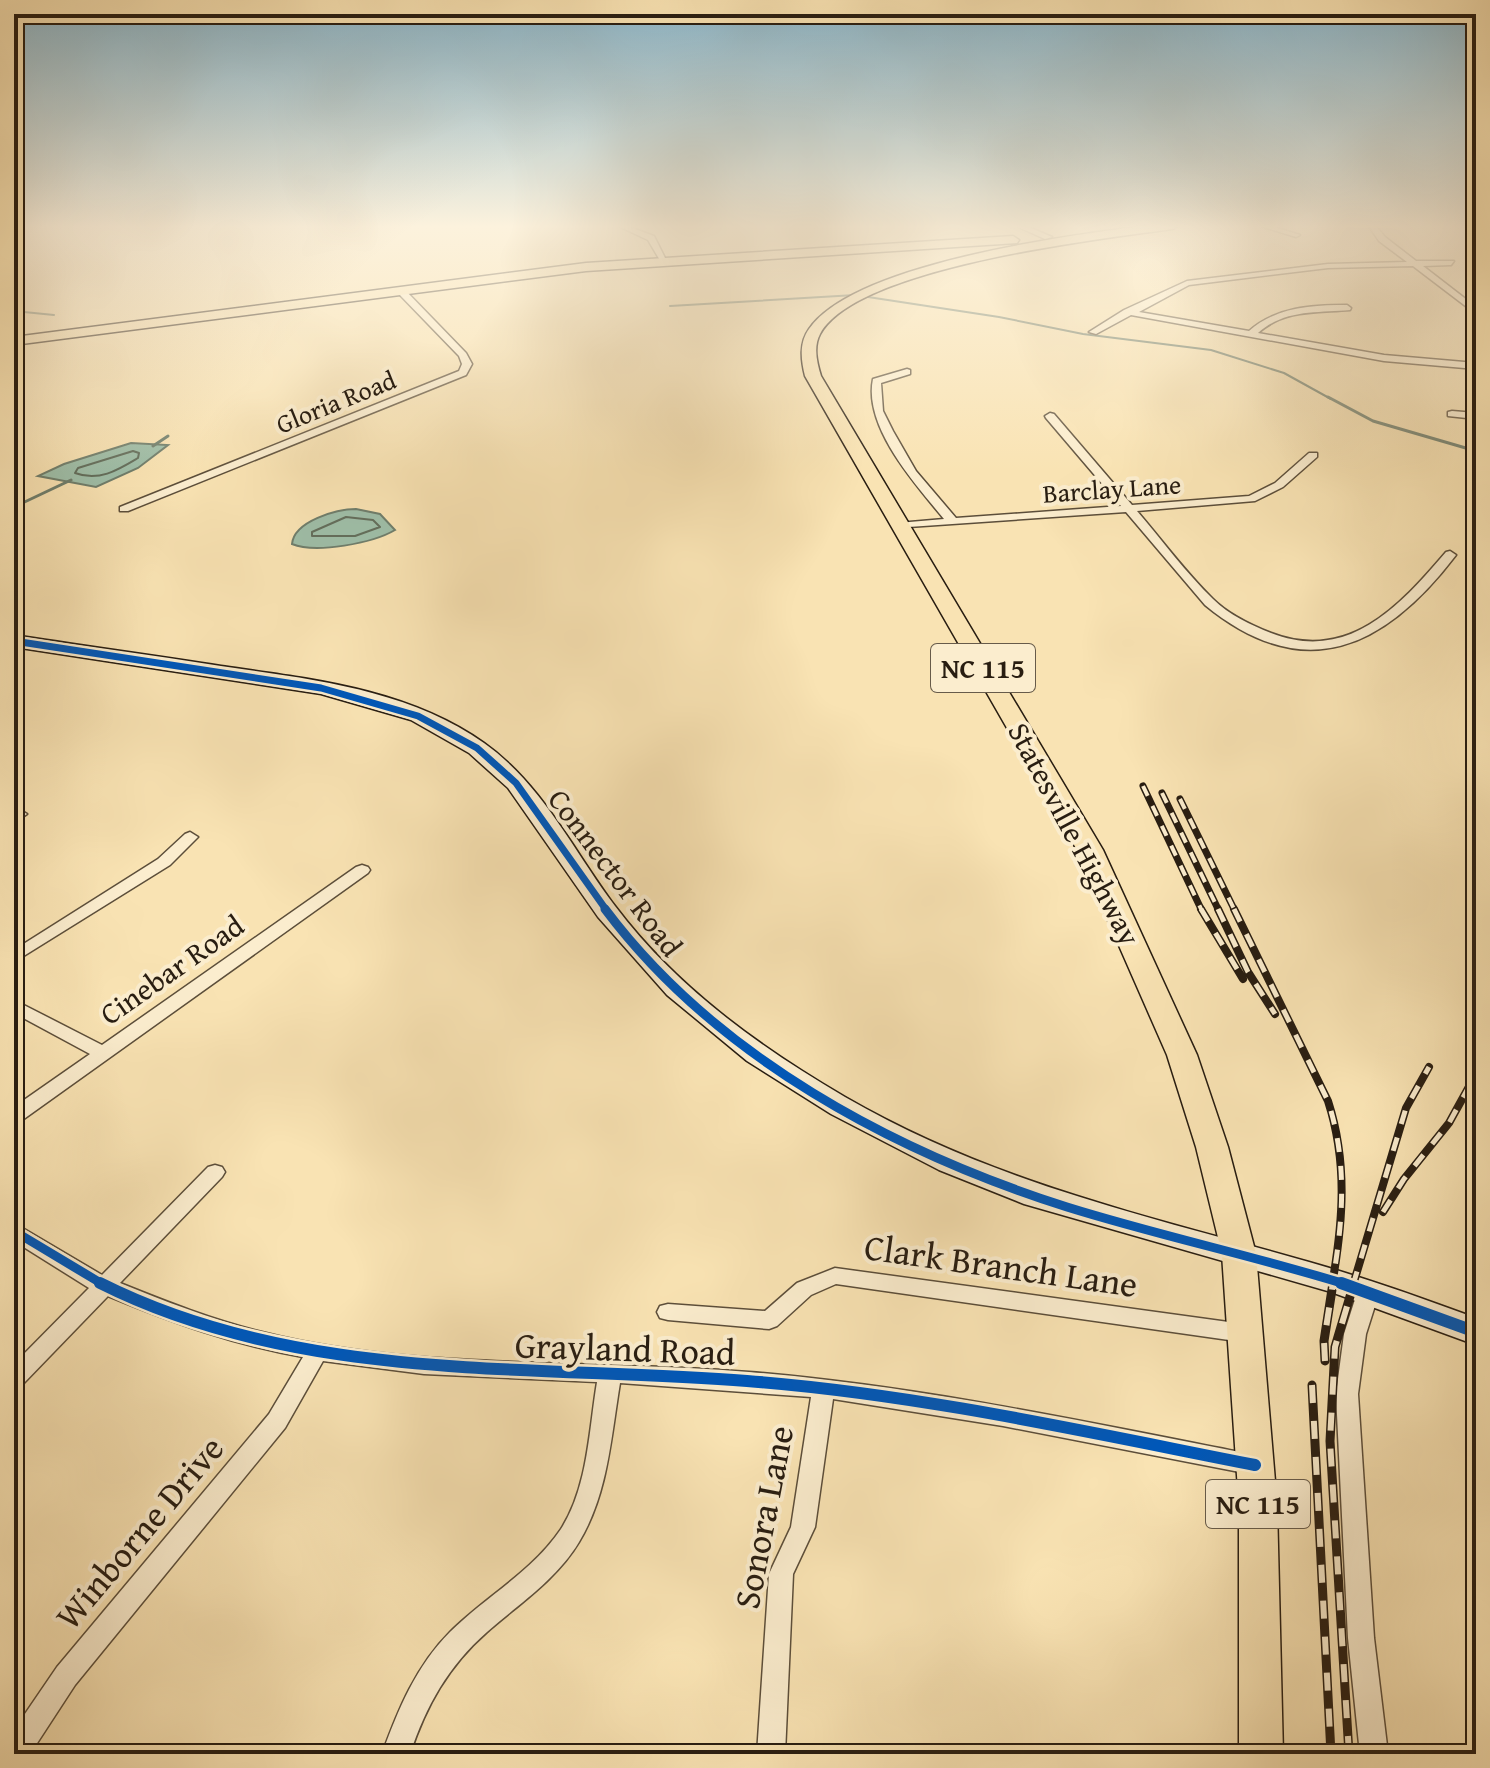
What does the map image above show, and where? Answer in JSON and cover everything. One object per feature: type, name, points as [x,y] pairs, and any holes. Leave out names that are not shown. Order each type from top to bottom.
[{"type":"main road","points":[[14,341],[273,308]]},
{"type":"main road","name":"Statesville Highway","points":[[840,308],[816,328],[809,343],[808,360],[813,376],[1090,850],[1180,1048],[1212,1147],[1239,1254],[1255,1465],[1261,1754]]},
{"type":"street","name":"Gloria Road","points":[[124,509],[463,373],[467,364],[463,355],[417,308]]},
{"type":"street","points":[[1093,332],[1136,308]]},
{"type":"street","points":[[1252,333],[1262,323],[1280,315],[1347,308]]},
{"type":"street","points":[[1127,312],[1384,358],[1476,366]]},
{"type":"street","points":[[907,372],[876,381],[878,411],[911,472],[952,521]]},
{"type":"street","points":[[1452,414],[1476,416]]},
{"type":"street","points":[[1050,416],[1213,606],[1247,627],[1300,644],[1333,644],[1357,637],[1406,602],[1450,555]]},
{"type":"street","name":"Barclay Lane","points":[[898,526],[1251,499],[1279,485],[1313,455]]},
{"type":"street","name":"Connector Road","points":[[14,641],[323,688],[394,706],[435,724],[477,748],[512,780],[606,911],[660,974],[691,1004],[776,1068],[860,1118],[961,1168],[1099,1217],[1239,1254],[1368,1293],[1476,1332]]},
{"type":"street","points":[[14,957],[164,862],[190,837]]},
{"type":"street","name":"Cinebar Road","points":[[14,1116],[362,870]]},
{"type":"street","points":[[14,1006],[103,1053]]},
{"type":"street","points":[[14,1379],[215,1172]]},
{"type":"street","name":"Grayland Road","points":[[14,1231],[105,1286],[211,1327],[316,1354],[457,1370],[750,1381],[893,1397],[1255,1465]]},
{"type":"street","name":"Clark Branch Lane","points":[[668,1312],[769,1320],[804,1289],[835,1276],[1243,1333]]},
{"type":"street","points":[[1368,1293],[1355,1334],[1347,1394],[1361,1638],[1374,1754]]},
{"type":"street","name":"Winborne Drive","points":[[14,1754],[66,1676],[277,1421],[316,1354]]},
{"type":"street","points":[[396,1754],[410,1711],[442,1660],[556,1555],[582,1513],[594,1470],[610,1374]]},
{"type":"street","name":"Sonora Lane","points":[[771,1754],[781,1574],[788,1556],[799,1543],[803,1527],[823,1389]]},
{"type":"water","points":[[131,443],[168,445],[138,468],[96,487],[38,476],[64,464]]},
{"type":"water","points":[[356,509],[380,514],[395,530],[344,546],[315,548],[292,544],[300,529],[308,523],[338,511]]},
{"type":"waterway","points":[[937,308],[1083,334],[1211,350],[1284,373],[1331,399]]},
{"type":"waterway","points":[[14,311],[54,315]]},
{"type":"waterway","points":[[1328,397],[1373,421],[1476,451]]},
{"type":"waterway","points":[[153,446],[168,436]]},
{"type":"waterway","points":[[14,507],[71,480]]},
{"type":"railway","points":[[1143,786],[1201,909]]},
{"type":"railway","points":[[1162,793],[1219,911]]},
{"type":"railway","points":[[1180,799],[1235,911]]},
{"type":"railway","points":[[1201,909],[1243,979]]},
{"type":"railway","points":[[1218,909],[1248,972],[1275,1014]]},
{"type":"railway","points":[[1234,909],[1328,1101],[1334,1124],[1342,1193],[1332,1285]]},
{"type":"railway","points":[[1353,1285],[1406,1108],[1429,1067]]},
{"type":"railway","points":[[1383,1212],[1404,1179],[1449,1123],[1476,1074]]},
{"type":"railway","points":[[1325,1361],[1324,1341],[1333,1283]]},
{"type":"railway","points":[[1349,1754],[1330,1441],[1335,1347],[1354,1283]]},
{"type":"railway","points":[[1312,1385],[1331,1754]]},
{"type":"cycle path","points":[[14,641],[321,688],[387,704],[448,730],[477,748],[516,783],[607,912],[676,989],[729,1034],[785,1074],[841,1107],[895,1136],[1006,1186],[1128,1225],[1334,1281],[1476,1332]]},
{"type":"cycle path","points":[[14,1231],[107,1287],[186,1319],[265,1342],[344,1356],[424,1365],[666,1376],[813,1388],[1003,1416],[1255,1465]]}]
